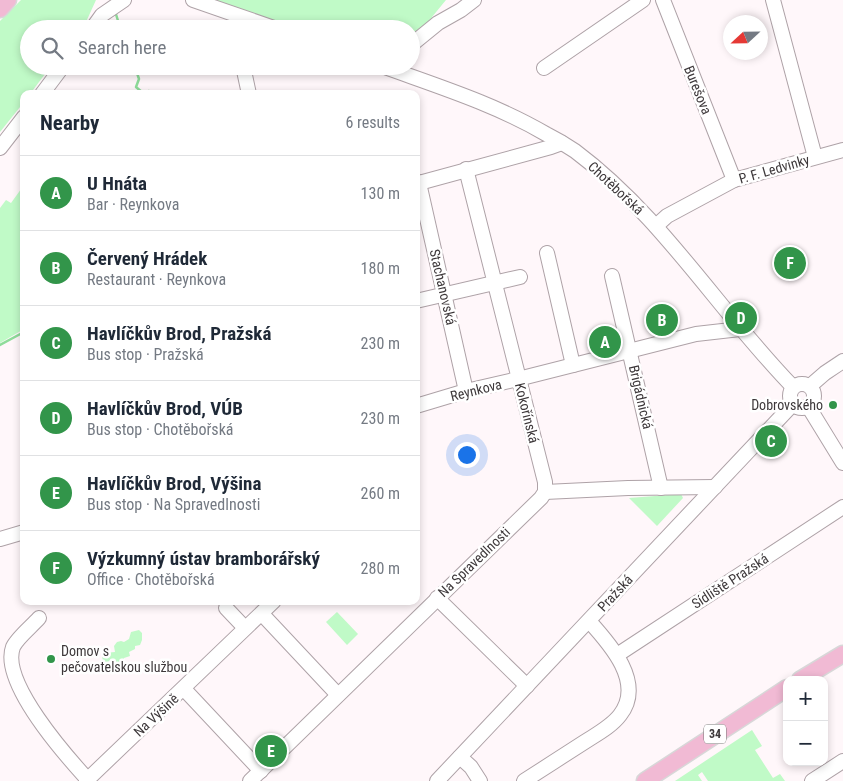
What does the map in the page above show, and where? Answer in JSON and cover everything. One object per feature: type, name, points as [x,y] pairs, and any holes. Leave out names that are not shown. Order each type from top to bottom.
[{"type":"main road","points":[[0,9],[8,0]]},
{"type":"main road","points":[[807,676],[843,654]]},
{"type":"main road","name":"34","points":[[644,781],[783,691]]},
{"type":"street","points":[[193,0],[240,20]]},
{"type":"street","points":[[420,37],[438,22],[461,10],[474,0]]},
{"type":"street","points":[[544,68],[643,0]]},
{"type":"street","name":"Burešova","points":[[663,0],[734,180]]},
{"type":"street","points":[[773,0],[815,157]]},
{"type":"street","points":[[101,20],[117,4]]},
{"type":"street","points":[[45,90],[56,75]]},
{"type":"street","points":[[245,75],[249,90]]},
{"type":"street","name":"Chotěbořská","points":[[407,75],[500,110],[574,150],[606,176],[656,226],[740,329],[793,387]]},
{"type":"street","points":[[0,148],[20,122]]},
{"type":"street","points":[[420,182],[562,143]]},
{"type":"street","name":"P. F. Ledvinky","points":[[656,226],[667,216],[734,180],[843,150]]},
{"type":"street","name":"Kokořínská","points":[[466,169],[546,492]]},
{"type":"street","name":"Stachanovská","points":[[420,195],[466,391]]},
{"type":"street","points":[[548,253],[573,365]]},
{"type":"street","points":[[420,300],[520,276]]},
{"type":"street","name":"Brigádnická","points":[[612,276],[661,488]]},
{"type":"street","name":"Reynkova","points":[[420,405],[466,391],[518,380],[696,334],[740,329]]},
{"type":"street","points":[[810,386],[843,361]]},
{"type":"street","points":[[801,383],[810,386],[814,391],[812,402],[808,406],[800,408],[793,404],[790,397],[793,387],[801,383]]},
{"type":"street","name":"Pražská","points":[[436,781],[793,404]]},
{"type":"street","points":[[808,406],[843,464]]},
{"type":"street","points":[[546,492],[715,487]]},
{"type":"street","name":"Na Spravedlnosti","points":[[250,781],[546,492]]},
{"type":"street","name":"Sídliště Pražská","points":[[617,655],[843,507]]},
{"type":"street","points":[[0,539],[20,533]]},
{"type":"street","points":[[437,598],[526,686]]},
{"type":"street","name":"Na Výšině","points":[[39,618],[13,647],[11,659],[14,682],[44,728],[88,781],[270,605]]},
{"type":"street","points":[[226,608],[245,628]]},
{"type":"street","points":[[262,614],[338,695]]},
{"type":"street","points":[[524,781],[608,727],[620,716],[627,701],[628,684],[623,667],[604,637],[589,621]]},
{"type":"street","points":[[184,689],[261,770]]},
{"type":"street","points":[[460,757],[480,781]]},
{"type":"street","points":[[812,781],[843,760]]},
{"type":"green space","points":[[21,0],[96,0],[87,20],[20,20],[20,75],[44,75],[33,90],[20,90],[20,107],[0,132],[0,21]]},
{"type":"green space","points":[[208,0],[446,0],[432,17],[438,23],[420,38],[420,20],[271,20]]},
{"type":"green space","points":[[20,191],[20,331],[0,343],[0,208],[6,200],[11,203]]},
{"type":"green space","points":[[681,494],[683,498],[657,526],[629,498]]},
{"type":"green space","points":[[337,612],[358,634],[347,645],[326,622]]},
{"type":"green space","points":[[139,630],[142,633],[140,645],[135,646],[135,649],[129,652],[130,656],[124,658],[123,665],[116,666],[111,659],[107,663],[103,662],[102,656],[104,653],[115,652],[114,646],[117,642],[124,642],[129,639],[131,632]]},
{"type":"green space","points":[[752,730],[762,746],[755,750],[773,778],[780,774],[785,781],[708,781],[702,772],[698,775],[702,781],[675,781]]},
{"type":"waterway","points":[[115,11],[118,20]]},
{"type":"waterway","points":[[138,75],[139,79],[136,87],[140,90]]},
{"type":"waterway","points":[[0,345],[20,334]]},
{"type":"place","name":"Výzkumný ústav bramborářský","points":[[790,263]]},
{"type":"place","name":"Havlíčkův Brod, VÚB","points":[[741,318]]},
{"type":"place","name":"Červený Hrádek","points":[[662,320]]},
{"type":"place","name":"U Hnáta","points":[[605,342]]},
{"type":"place","name":"Dobrovského","points":[[833,405]]},
{"type":"place","name":"Havlíčkův Brod, Pražská","points":[[771,441]]},
{"type":"place","name":"Domov s pečovatelskou službou","points":[[51,659]]},
{"type":"place","name":"Havlíčkův Brod, Výšina","points":[[271,751]]}]
